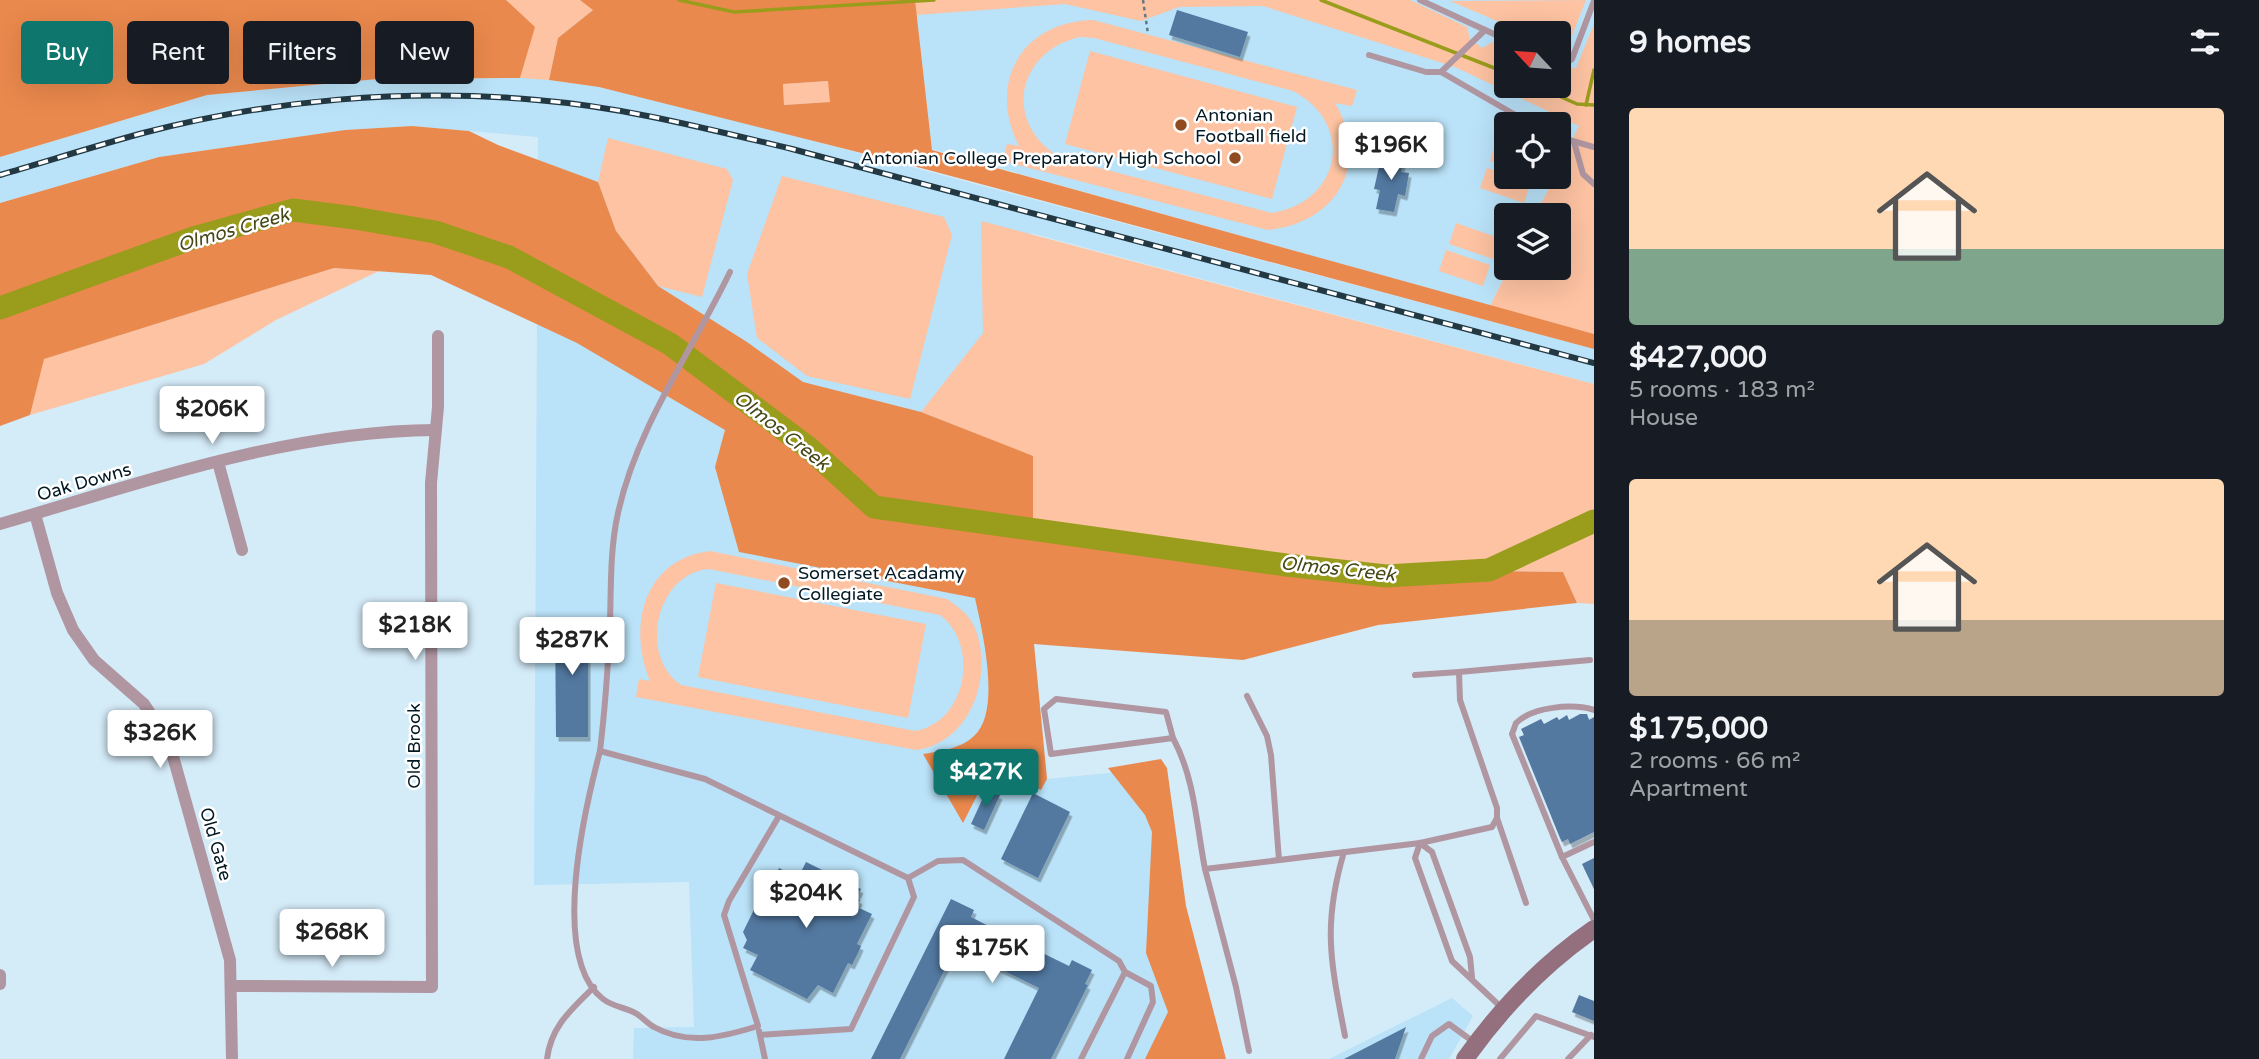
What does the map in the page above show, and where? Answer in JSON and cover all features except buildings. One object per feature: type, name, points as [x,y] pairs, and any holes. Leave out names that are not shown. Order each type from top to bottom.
[{"type":"main road","points":[[1465,1059],[1503,1009],[1554,959],[1594,929]]},
{"type":"street","name":"Old Brook","points":[[232,986],[432,987],[430,483],[438,407],[438,336]]},
{"type":"street","name":"Oak Downs","points":[[0,524],[218,462],[299,442],[347,435],[435,430]]},
{"type":"street","points":[[218,462],[242,550]]},
{"type":"street","name":"Old Gate","points":[[35,514],[57,593],[73,630],[94,660],[144,704],[169,742],[230,960],[233,1059]]},
{"type":"lane","points":[[1420,0],[1494,34]]},
{"type":"lane","points":[[1572,59],[1594,1]]},
{"type":"lane","points":[[1441,72],[1485,30]]},
{"type":"lane","points":[[1369,55],[1426,72],[1441,72],[1510,112]]},
{"type":"lane","points":[[1571,141],[1594,147]]},
{"type":"lane","points":[[1574,142],[1583,174],[1594,184]]},
{"type":"lane","points":[[730,272],[663,398],[628,475],[617,515],[610,580],[608,680],[600,751],[584,809],[574,923],[580,957],[594,987],[608,1002],[628,1009],[652,1027],[683,1037],[717,1038],[758,1026]]},
{"type":"lane","points":[[1415,675],[1590,660]]},
{"type":"lane","points":[[1459,672],[1460,700],[1526,903]]},
{"type":"lane","points":[[1247,696],[1267,736],[1271,755],[1279,860]]},
{"type":"lane","points":[[1173,738],[1051,754],[1044,709],[1056,699],[1166,712],[1173,738],[1186,762],[1193,787],[1205,869],[1236,987],[1249,1051]]},
{"type":"lane","points":[[1594,710],[1577,708],[1535,712],[1520,719],[1513,728],[1513,741],[1562,857],[1594,920]]},
{"type":"lane","points":[[600,751],[694,775],[908,878],[914,897],[851,1029],[760,1035]]},
{"type":"lane","points":[[765,1059],[758,1026],[724,915],[729,901],[779,816]]},
{"type":"lane","points":[[1205,869],[1420,843],[1454,834],[1482,831],[1492,827],[1497,818]]},
{"type":"lane","points":[[1562,857],[1594,842]]},
{"type":"lane","points":[[1420,843],[1415,858],[1452,961],[1503,1009]]},
{"type":"lane","points":[[1420,843],[1433,852],[1470,957],[1472,977]]},
{"type":"lane","points":[[1344,852],[1334,886],[1329,952],[1345,1036]]},
{"type":"lane","points":[[908,878],[938,861],[963,860],[1119,961],[1125,972],[1151,986],[1153,1002],[1127,1059]]},
{"type":"lane","points":[[1081,1059],[1125,972]]},
{"type":"lane","points":[[547,1059],[550,1038],[569,1012],[594,987]]},
{"type":"lane","points":[[1500,1059],[1536,1016],[1592,1036],[1568,1059]]},
{"type":"lane","points":[[1421,1059],[1432,1036],[1449,1024],[1476,1044]]},
{"type":"path","points":[[1143,0],[1148,34]]},
{"type":"shaded area","points":[[0,0],[506,0],[535,27],[520,78],[474,78],[474,21],[375,21],[375,79],[361,81],[361,21],[243,21],[243,84],[325,84],[207,95],[0,157]]},
{"type":"shaded area","points":[[506,0],[580,0],[594,9],[558,38],[549,80],[520,78],[534,27]]},
{"type":"shaded area","points":[[580,0],[915,0],[932,150],[1594,334],[1594,349],[921,168],[599,87],[549,80],[558,38],[593,10]],"holes":[[[828,81],[830,102],[784,105],[783,84]]]},
{"type":"shaded area","name":"Antonian College Preparatory High School","points":[[915,0],[1594,0],[1594,98],[1571,143],[1571,112],[1494,112],[1494,189],[1549,189],[1541,203],[1494,203],[1494,280],[1503,280],[1490,306],[932,149]]},
{"type":"shaded area","points":[[915,0],[1410,0],[1467,27],[1470,39],[1482,48],[1494,42],[1494,86],[1455,67],[1263,6],[1179,7],[1141,21],[1065,4],[916,15]]},
{"type":"shaded area","points":[[1586,0],[1572,36],[1572,21],[1497,21],[1450,1]]},
{"type":"shaded area","points":[[1093,20],[1357,90],[1352,106],[1335,103],[1345,126],[1349,148],[1348,168],[1341,187],[1329,203],[1313,216],[1292,225],[1268,230],[1003,161],[1007,144],[1019,146],[1010,123],[1007,100],[1009,79],[1017,60],[1030,44],[1047,32],[1068,23]],"holes":[[[1079,37],[1094,38],[1293,91],[1313,105],[1326,122],[1332,141],[1332,160],[1326,178],[1313,194],[1295,206],[1272,213],[1061,158],[1042,144],[1030,127],[1024,109],[1024,91],[1030,74],[1041,58],[1057,45]]]},
{"type":"shaded area","points":[[1594,24],[1594,334],[1490,306],[1503,280],[1571,280],[1571,203],[1541,203],[1549,189],[1571,189],[1571,142],[1579,126],[1571,122],[1571,112],[1550,112],[1520,98],[1572,98],[1572,68],[1576,68]]},
{"type":"shaded area","name":"Antonian Football field","points":[[1090,51],[1297,107],[1272,199],[1065,144]]},
{"type":"shaded area","name":"Somerset Acadamy Collegiate","points":[[474,78],[534,78],[599,87],[769,129],[1594,349],[1594,384],[1031,233],[1034,644],[1047,779],[1150,769],[1181,998],[1153,1059],[633,1059],[634,1028],[694,1027],[689,882],[534,885],[538,137],[412,126],[345,130],[159,157],[0,203],[0,157],[207,95],[325,84],[361,84],[361,81],[375,79],[375,84],[474,84]]},
{"type":"shaded area","points":[[829,81],[830,102],[784,105],[783,84]]},
{"type":"shaded area","points":[[412,126],[469,131],[498,145],[598,182],[616,231],[658,286],[747,342],[803,382],[921,412],[1033,456],[1033,522],[1237,552],[1414,570],[1563,572],[1577,603],[1378,625],[1243,660],[1034,644],[1047,779],[1041,790],[992,766],[963,823],[923,754],[963,744],[974,736],[982,724],[987,708],[988,670],[975,598],[739,552],[715,467],[725,430],[577,343],[431,275],[334,268],[44,359],[30,415],[0,426],[0,203],[159,157],[345,130]]},
{"type":"shaded area","points":[[608,138],[727,169],[733,180],[702,297],[658,286],[616,231],[598,182]]},
{"type":"shaded area","points":[[1487,168],[1494,170],[1494,189],[1529,189],[1524,203],[1480,188]]},
{"type":"shaded area","points":[[782,176],[944,217],[952,235],[910,399],[807,376],[757,338],[747,274]]},
{"type":"shaded area","points":[[981,221],[1594,384],[1594,604],[1577,603],[1563,572],[1414,570],[1237,552],[1033,522],[1032,456],[921,412],[983,333]]},
{"type":"shaded area","points":[[1456,223],[1494,236],[1493,259],[1449,244]]},
{"type":"shaded area","points":[[1446,250],[1490,265],[1483,286],[1439,271]]},
{"type":"shaded area","points":[[334,268],[379,271],[276,320],[204,364],[30,415],[43,359]]},
{"type":"shaded area","points":[[710,551],[947,599],[969,618],[980,645],[982,665],[974,703],[951,734],[935,745],[916,750],[636,697],[639,679],[650,681],[640,639],[641,618],[647,598],[656,581],[670,567],[688,557]],"holes":[[[709,569],[940,615],[953,628],[960,645],[962,681],[956,698],[946,713],[933,725],[915,731],[681,685],[668,672],[660,655],[657,637],[659,618],[676,585],[691,574]]]},
{"type":"shaded area","points":[[716,583],[926,624],[908,718],[698,677]]},
{"type":"shaded area","points":[[1161,759],[1167,768],[1186,906],[1226,1059],[1145,1059],[1168,1012],[1146,953],[1152,832],[1145,815],[1108,768]]},
{"type":"shaded area","points":[[1452,998],[1473,1016],[1449,1059],[1329,1059]]},
{"type":"waterway","points":[[679,0],[734,12],[934,0]]},
{"type":"waterway","points":[[1321,0],[1494,68]]},
{"type":"waterway","points":[[1586,105],[1594,70]]},
{"type":"waterway","points":[[1563,98],[1577,104],[1594,105]]},
{"type":"waterway","name":"Olmos Creek","points":[[0,308],[193,238],[293,210],[355,218],[435,232],[509,257],[670,344],[810,449],[874,507],[1286,565],[1386,576],[1489,570],[1594,521]]},
{"type":"railway","points":[[0,175],[143,133],[240,112],[289,105],[388,96],[438,95],[569,103],[666,120],[792,149],[1594,363]]},
{"type":"place","name":"Antonian Football field","points":[[1181,125]]},
{"type":"place","name":"Antonian College Preparatory High School","points":[[1235,158]]},
{"type":"place","name":"Somerset Acadamy Collegiate","points":[[784,583]]}]
